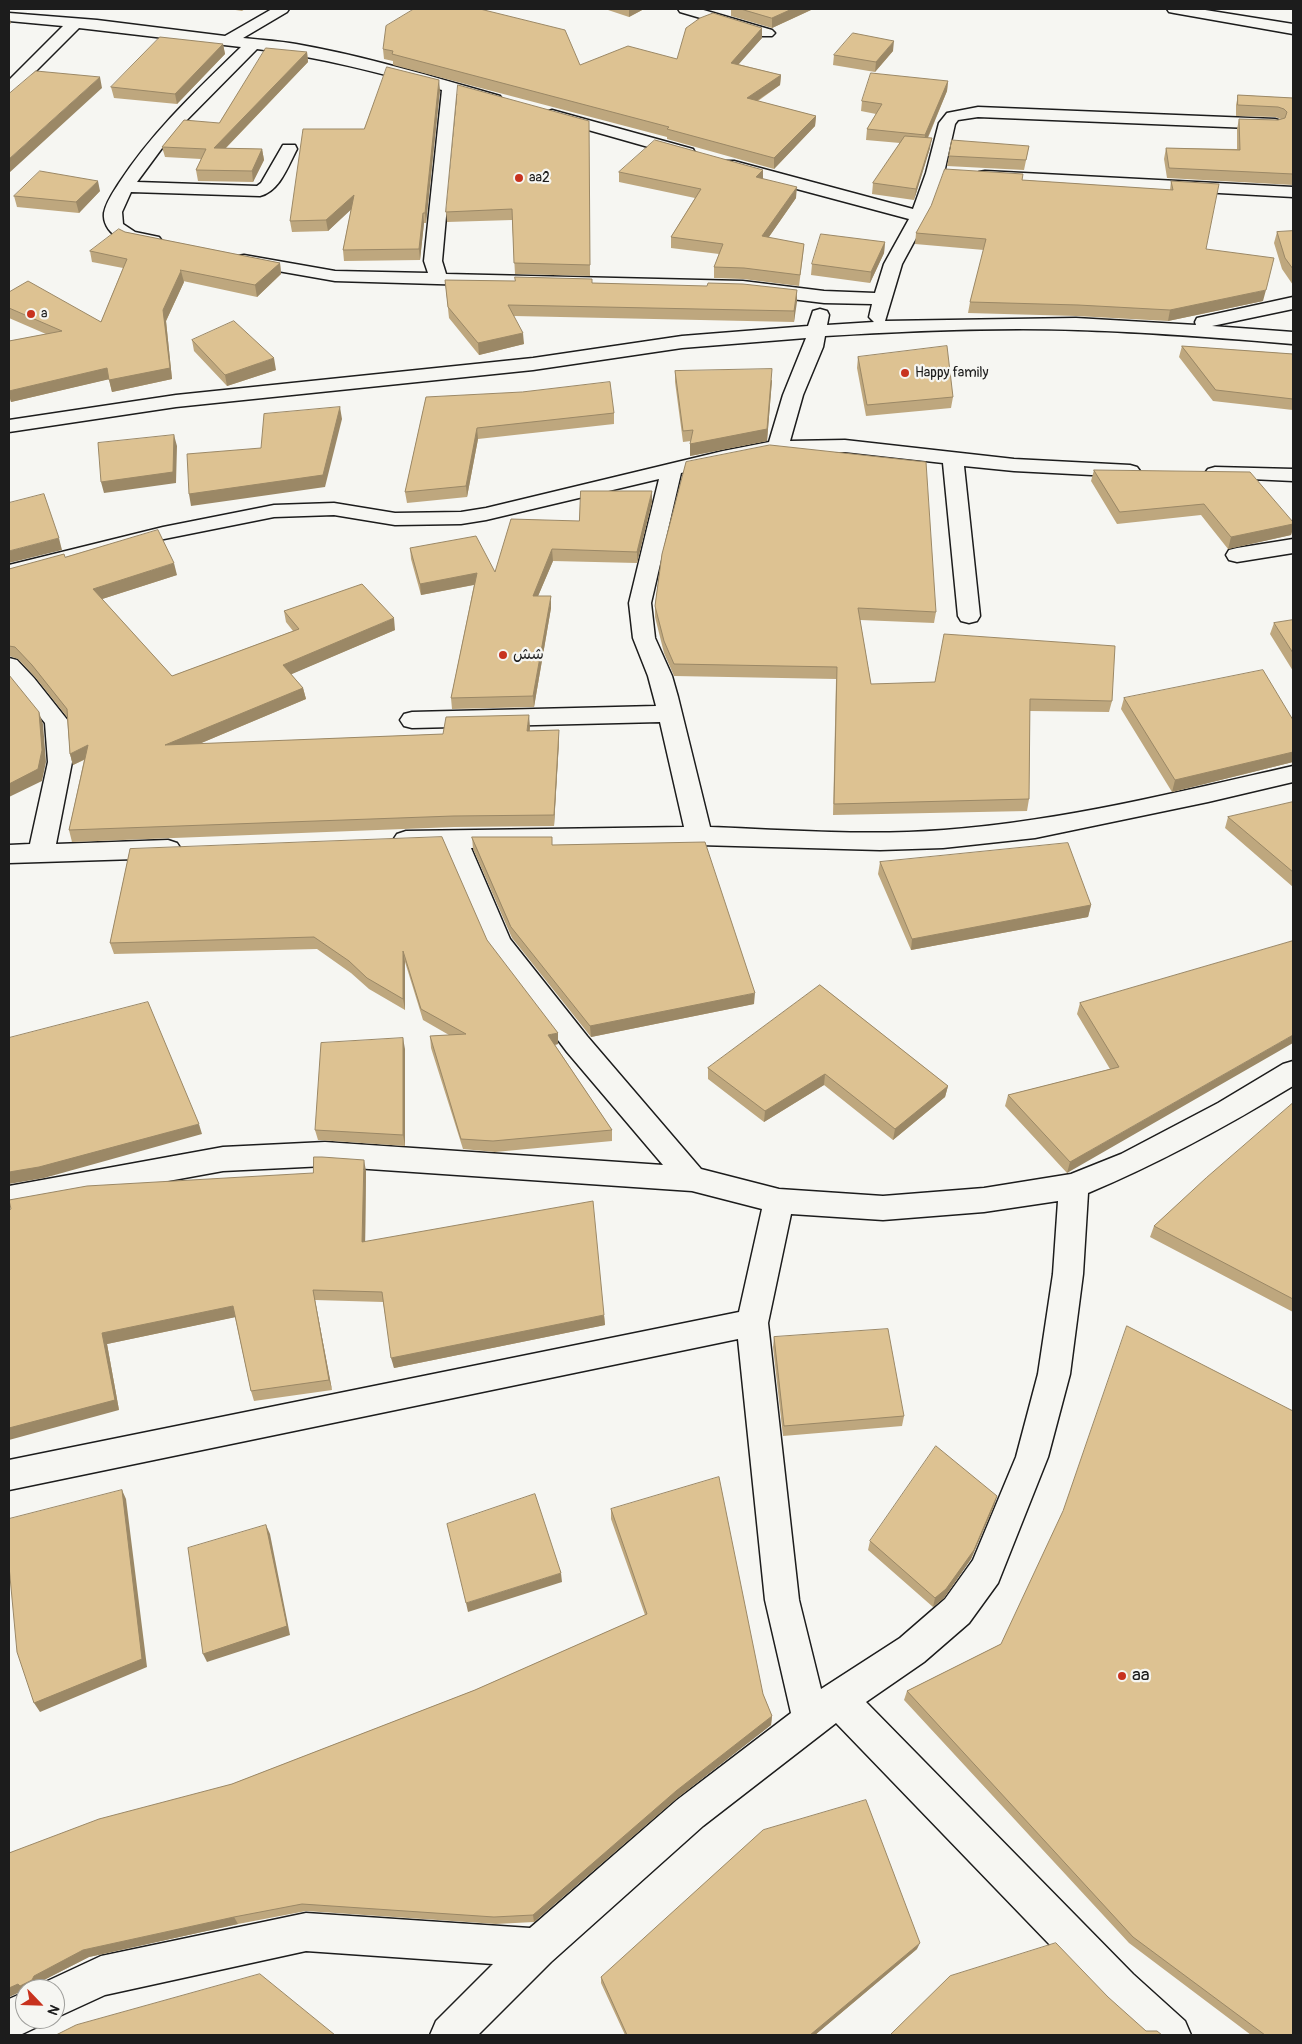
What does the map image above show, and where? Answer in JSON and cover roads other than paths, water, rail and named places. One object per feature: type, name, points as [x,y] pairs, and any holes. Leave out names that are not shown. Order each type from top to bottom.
[{"type":"street","points":[[229,40],[282,9]]},
{"type":"street","points":[[685,9],[767,33]]},
{"type":"street","points":[[1174,9],[1293,29]]},
{"type":"street","points":[[1241,9],[1293,17]]},
{"type":"street","points":[[9,17],[229,40],[325,54],[506,102]]},
{"type":"street","points":[[9,89],[75,23]]},
{"type":"street","points":[[172,245],[134,237],[121,232],[112,218],[115,206],[142,159],[157,141],[254,43]]},
{"type":"street","points":[[439,279],[434,261],[450,86]]},
{"type":"street","points":[[534,110],[919,216]]},
{"type":"street","points":[[874,335],[882,299],[893,264],[919,216],[935,173],[947,123],[953,116],[961,113],[978,112],[1275,124]]},
{"type":"street","points":[[125,187],[260,191],[266,189],[289,148]]},
{"type":"street","points":[[935,173],[1293,192]]},
{"type":"street","points":[[230,257],[335,276],[734,286],[824,297],[882,299]]},
{"type":"street","points":[[778,447],[793,395],[815,339],[824,297]]},
{"type":"street","points":[[1181,329],[1215,319],[1293,303]]},
{"type":"street","points":[[9,426],[185,400],[533,364],[682,342],[815,339],[874,335],[976,338],[1048,331],[1181,329],[1293,338]]},
{"type":"street","points":[[1048,331],[1293,347]]},
{"type":"street","points":[[9,440],[631,364],[815,339]]},
{"type":"street","points":[[9,572],[163,533],[274,511],[334,509],[394,518],[461,518],[514,509],[723,457],[778,447],[845,446],[1048,468],[1145,472]]},
{"type":"street","points":[[953,458],[969,616]]},
{"type":"street","points":[[672,469],[640,602],[644,638],[660,676],[699,836]]},
{"type":"street","points":[[1194,472],[1293,475]]},
{"type":"street","points":[[1237,555],[1293,546]]},
{"type":"street","points":[[9,665],[57,722],[60,762],[41,854]]},
{"type":"street","points":[[412,720],[670,714]]},
{"type":"street","points":[[384,840],[699,836],[880,841],[953,838],[1035,830],[1293,774]]},
{"type":"street","points":[[454,838],[499,943],[577,1044],[692,1179]]},
{"type":"street","points":[[9,854],[186,848]]},
{"type":"street","points":[[9,1198],[223,1159],[325,1154],[692,1179],[779,1202],[883,1208],[984,1200],[1074,1186],[1131,1162],[1228,1111],[1293,1072]]},
{"type":"street","points":[[450,2035],[537,1948],[690,1813],[824,1710],[912,1650],[957,1611],[986,1571],[1032,1457],[1054,1374],[1068,1274],[1074,1186]]},
{"type":"street","points":[[779,1202],[752,1323],[782,1600],[824,1710],[1171,2035]]},
{"type":"street","points":[[9,1475],[752,1323]]},
{"type":"street","points":[[65,1993],[101,1976],[306,1932],[537,1948]]},
{"type":"place","name":"aa2","points":[[519,178]]},
{"type":"place","name":"a","points":[[31,314]]},
{"type":"place","name":"Happy family","points":[[905,373]]},
{"type":"place","name":"شش","points":[[503,655]]},
{"type":"place","name":"aa","points":[[1122,1676]]}]
